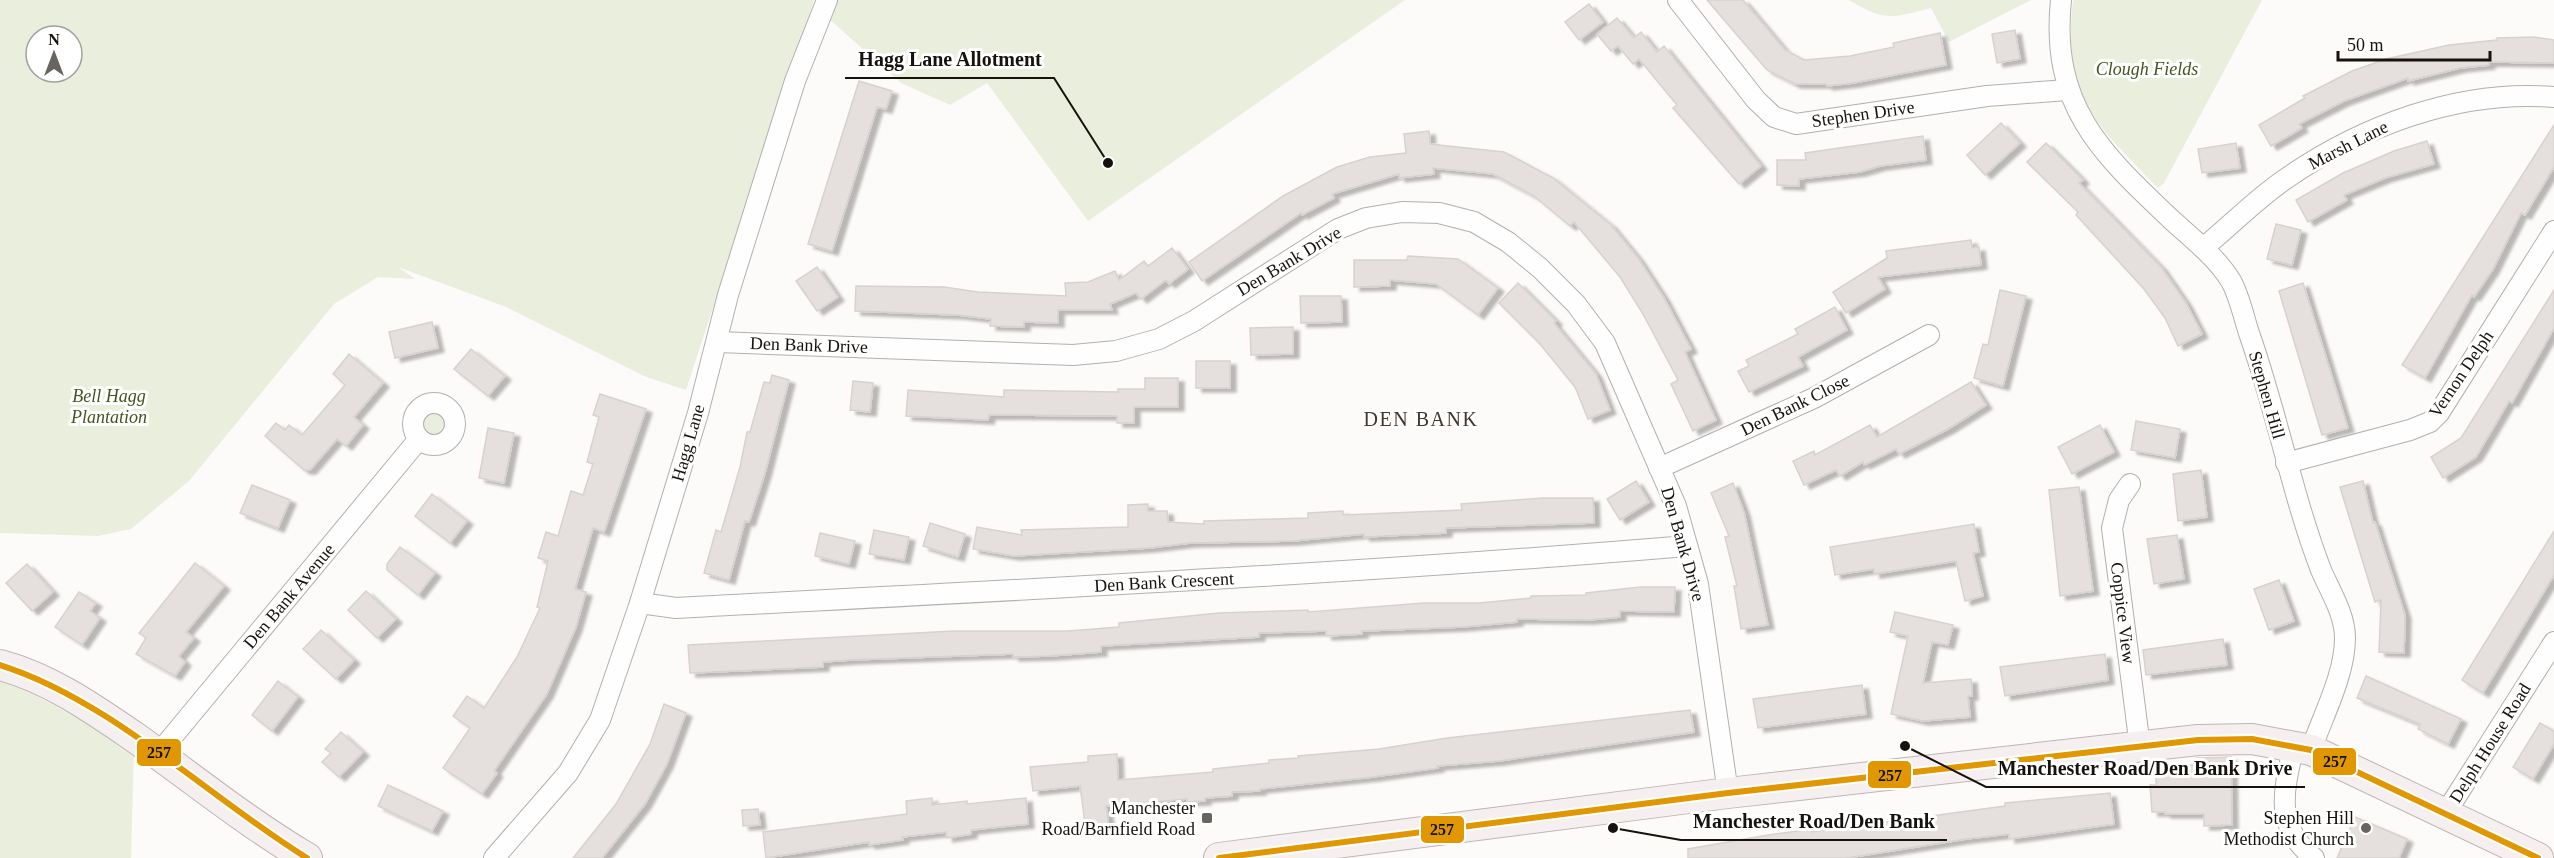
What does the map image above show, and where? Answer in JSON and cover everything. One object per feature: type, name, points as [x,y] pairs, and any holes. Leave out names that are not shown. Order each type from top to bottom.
[{"type":"main road","points":[[0,665],[20,670],[86,703],[271,837],[307,858]]},
{"type":"main road","points":[[1220,858],[1728,794],[2140,747],[2230,740],[2302,747],[2538,858]]},
{"type":"street","name":"Hagg Lane","points":[[494,858],[568,773],[600,720],[640,603],[717,342],[728,295],[795,81],[827,0]]},
{"type":"street","name":"Stephen Drive","points":[[1678,0],[1756,100],[1774,117],[1796,124],[1987,96],[2067,90]]},
{"type":"street","name":"Stephen Hill","points":[[2061,0],[2059,49],[2067,90],[2085,127],[2119,170],[2204,248],[2231,281],[2259,362],[2286,463],[2321,569],[2344,622],[2343,658],[2285,785],[2286,818],[2296,841],[2314,858]]},
{"type":"street","name":"Marsh Lane","points":[[2204,248],[2282,182],[2324,153],[2381,126],[2484,99],[2516,96],[2554,97]]},
{"type":"street","name":"Den Bank Drive","points":[[717,342],[1073,355],[1116,351],[1159,339],[1194,321],[1338,229],[1366,219],[1402,212],[1439,213],[1474,222],[1508,242],[1540,268],[1576,304],[1605,343],[1676,506],[1698,584],[1728,794]]},
{"type":"street","name":"Vernon Delph","points":[[2286,463],[2410,430],[2430,422],[2439,413],[2554,231]]},
{"type":"street","name":"Den Bank Close","points":[[1659,468],[1814,398],[1929,335]]},
{"type":"street","name":"Den Bank Avenue","points":[[158,754],[419,439]]},
{"type":"street","name":"Coppice View","points":[[2130,484],[2119,500],[2112,528],[2140,747]]},
{"type":"street","name":"Den Bank Crescent","points":[[640,603],[676,608],[1155,583],[1443,566],[1687,546]]},
{"type":"street","name":"Delph House Road","points":[[2445,814],[2554,642]]},
{"type":"green space","name":"Bell Hagg Plantation","points":[[0,0],[814,0],[686,390],[644,376],[506,307],[398,267],[415,279],[378,277],[334,304],[189,481],[131,529],[98,536],[0,533]]},
{"type":"green space","points":[[837,0],[1405,0],[1088,221],[987,83],[950,105],[901,83],[828,18]]},
{"type":"green space","points":[[1849,0],[2031,0],[1949,42],[1931,8],[1889,16],[1872,12]]},
{"type":"green space","name":"Clough Fields","points":[[2073,0],[2262,0],[2164,183],[2158,188],[2101,126],[2078,86],[2071,34]]},
{"type":"green space","points":[[434,412],[439,413],[445,419],[445,429],[439,435],[434,436],[429,435],[423,429],[422,424],[423,419],[429,413]]},
{"type":"green space","points":[[0,679],[11,682],[134,749],[131,858],[0,858]]},
{"type":"building","points":[[1707,0],[1743,0],[1785,50],[1804,60],[1850,56],[1894,47],[1893,43],[1940,33],[1946,65],[1853,83],[1827,86],[1826,84],[1795,84],[1767,70]]},
{"type":"building","points":[[1589,4],[1603,22],[1579,40],[1565,22]]},
{"type":"building","points":[[1617,18],[1634,38],[1641,32],[1657,52],[1664,46],[1761,166],[1739,184],[1673,108],[1677,105],[1639,59],[1633,64],[1618,46],[1611,51],[1597,34]]},
{"type":"building","points":[[2015,30],[2020,59],[1997,63],[1992,34]]},
{"type":"building","points":[[2534,37],[2554,40],[2554,63],[2489,62],[2489,65],[2460,68],[2408,81],[2408,78],[2344,101],[2299,124],[2302,128],[2271,146],[2259,125],[2305,98],[2303,96],[2352,71],[2386,59],[2449,45],[2497,40],[2497,38]]},
{"type":"building","points":[[859,81],[892,91],[886,109],[877,107],[832,251],[808,244]]},
{"type":"building","points":[[2001,123],[2020,143],[1985,175],[1967,155]]},
{"type":"building","points":[[2554,125],[2554,167],[2525,215],[2521,213],[2493,269],[2474,297],[2472,295],[2425,378],[2402,365]]},
{"type":"building","points":[[1429,131],[1430,144],[1504,152],[1553,178],[1611,225],[1638,258],[1664,298],[1691,349],[1685,352],[1716,420],[1693,431],[1671,384],[1678,380],[1643,314],[1620,277],[1574,222],[1570,226],[1534,196],[1493,174],[1433,168],[1434,174],[1399,178],[1399,174],[1332,194],[1334,198],[1302,215],[1301,213],[1202,281],[1189,262],[1283,196],[1337,167],[1370,157],[1406,153],[1404,134]]},
{"type":"building","points":[[1923,136],[1926,160],[1880,166],[1860,172],[1799,179],[1799,186],[1777,185],[1777,160],[1806,160],[1805,153]]},
{"type":"building","points":[[2427,141],[2434,164],[2385,178],[2344,195],[2347,200],[2308,222],[2296,200],[2343,173],[2394,151]]},
{"type":"building","points":[[2046,143],[2083,180],[2079,183],[2161,267],[2186,303],[2202,334],[2178,346],[2165,318],[2144,289],[2076,215],[2078,212],[2027,162]]},
{"type":"building","points":[[2236,143],[2240,168],[2202,173],[2198,149]]},
{"type":"building","points":[[2276,224],[2301,230],[2292,265],[2267,259]]},
{"type":"building","points":[[1971,240],[1972,248],[1979,247],[1981,265],[1878,277],[1885,289],[1846,313],[1833,292],[1887,258],[1886,251]]},
{"type":"building","points":[[1172,248],[1188,269],[1169,284],[1166,280],[1141,299],[1136,293],[1110,304],[1112,310],[1058,310],[1058,323],[1024,322],[1024,327],[990,326],[991,319],[958,315],[855,311],[856,286],[944,287],[978,292],[1066,296],[1065,283],[1088,282],[1115,271],[1119,280],[1144,261],[1148,266]]},
{"type":"building","points":[[1408,256],[1458,259],[1498,288],[1478,315],[1436,284],[1390,280],[1390,286],[1354,287],[1354,260],[1407,260]]},
{"type":"building","points":[[817,267],[838,297],[817,311],[796,281]]},
{"type":"building","points":[[1518,283],[1556,321],[1554,323],[1596,374],[1610,410],[1588,419],[1575,387],[1540,344],[1499,303]]},
{"type":"building","points":[[2303,283],[2348,428],[2322,435],[2279,291]]},
{"type":"building","points":[[2000,290],[2026,296],[2003,386],[1974,378],[1983,344],[1988,345]]},
{"type":"building","points":[[2554,290],[2554,328],[2512,403],[2509,401],[2476,457],[2443,478],[2431,457],[2461,438]]},
{"type":"building","points":[[1300,296],[1341,296],[1342,322],[1301,323]]},
{"type":"building","points":[[1835,307],[1847,330],[1798,357],[1803,366],[1749,392],[1738,371],[1749,366],[1746,360],[1798,334],[1795,329]]},
{"type":"building","points":[[432,322],[438,348],[395,358],[389,332]]},
{"type":"building","points":[[1293,327],[1293,354],[1251,355],[1250,328]]},
{"type":"building","points":[[471,349],[505,376],[488,396],[454,369]]},
{"type":"building","points":[[349,354],[383,383],[354,417],[363,425],[346,446],[337,439],[310,470],[304,470],[265,436],[276,423],[285,430],[289,425],[302,435],[345,385],[333,374]]},
{"type":"building","points":[[1196,361],[1230,361],[1230,388],[1196,388]]},
{"type":"building","points":[[772,375],[789,380],[765,473],[749,522],[745,521],[729,580],[704,573],[716,530],[721,532],[740,467],[747,432],[750,432],[764,382],[770,383]]},
{"type":"building","points":[[1145,378],[1178,378],[1178,407],[1134,407],[1134,423],[1117,423],[1117,416],[989,415],[988,420],[906,416],[908,390],[1004,397],[1004,390],[1118,392],[1118,389],[1145,389]]},
{"type":"building","points":[[853,381],[873,383],[870,412],[850,410]]},
{"type":"building","points":[[1971,382],[1986,405],[1948,429],[1899,454],[1896,449],[1864,465],[1863,462],[1840,476],[1836,470],[1804,485],[1793,461],[1814,451],[1815,455],[1870,425],[1877,437]]},
{"type":"building","points":[[600,394],[646,409],[604,532],[593,528],[575,589],[586,592],[576,627],[547,694],[494,771],[497,773],[482,794],[443,768],[470,728],[453,716],[467,696],[484,708],[517,657],[540,608],[537,607],[548,561],[538,558],[546,532],[558,536],[571,491],[583,495],[593,464],[587,462],[599,417],[593,415]]},
{"type":"building","points":[[2136,421],[2180,429],[2175,458],[2131,450]]},
{"type":"building","points":[[2100,425],[2114,452],[2072,474],[2058,447]]},
{"type":"building","points":[[488,428],[514,433],[504,483],[479,478]]},
{"type":"building","points":[[2201,470],[2207,517],[2178,521],[2173,474]]},
{"type":"building","points":[[1636,481],[1649,502],[1620,520],[1607,499]]},
{"type":"building","points":[[2363,481],[2373,523],[2375,522],[2405,615],[2404,653],[2379,652],[2381,600],[2375,602],[2340,487]]},
{"type":"building","points":[[1733,483],[1744,512],[1768,625],[1741,629],[1734,586],[1737,586],[1725,537],[1729,536],[1711,493]]},
{"type":"building","points":[[252,485],[290,500],[278,528],[240,513]]},
{"type":"building","points":[[2079,487],[2093,591],[2060,596],[2049,490]]},
{"type":"building","points":[[432,494],[467,521],[450,543],[415,516]]},
{"type":"building","points":[[1543,498],[1593,498],[1594,523],[1446,528],[1446,533],[1364,537],[1364,534],[1293,541],[1190,543],[1149,548],[1014,556],[973,549],[977,527],[1022,535],[1021,530],[1128,527],[1128,505],[1148,504],[1148,511],[1167,511],[1168,522],[1204,524],[1204,521],[1308,518],[1308,513],[1343,511],[1343,515],[1462,510],[1461,504]]},
{"type":"building","points":[[930,523],[965,534],[958,557],[923,546]]},
{"type":"building","points":[[1974,524],[1979,552],[1973,553],[1983,596],[1965,601],[1956,561],[1874,574],[1874,569],[1835,575],[1830,547]]},
{"type":"building","points":[[874,530],[909,537],[904,560],[869,554]]},
{"type":"building","points":[[2554,531],[2554,575],[2483,693],[2462,680]]},
{"type":"building","points":[[820,533],[855,541],[849,564],[815,556]]},
{"type":"building","points":[[2177,535],[2184,579],[2154,584],[2147,539]]},
{"type":"building","points":[[400,547],[435,573],[418,595],[387,570],[387,564]]},
{"type":"building","points":[[195,563],[224,586],[186,632],[194,638],[179,656],[185,662],[175,676],[136,654],[146,638],[139,633]]},
{"type":"building","points":[[27,564],[53,592],[32,611],[6,583]]},
{"type":"building","points":[[2279,580],[2294,621],[2269,630],[2254,589]]},
{"type":"building","points":[[1640,587],[1675,587],[1674,612],[1620,611],[1620,617],[1588,620],[1517,619],[1517,622],[1462,627],[1362,631],[1362,634],[1326,636],[1326,631],[1259,633],[1259,637],[1101,646],[1101,652],[1050,656],[1013,657],[1013,654],[851,660],[823,662],[823,667],[690,673],[688,645],[954,631],[1068,631],[1119,627],[1119,623],[1219,613],[1308,610],[1308,612],[1424,603],[1479,603],[1531,598],[1531,596],[1586,595],[1586,593]]},
{"type":"building","points":[[366,591],[396,619],[377,638],[348,610]]},
{"type":"building","points":[[79,592],[96,603],[90,611],[100,618],[82,645],[55,627]]},
{"type":"building","points":[[1895,612],[1953,625],[1948,645],[1932,642],[1923,683],[1971,679],[1972,696],[1968,696],[1970,717],[1923,721],[1891,714],[1908,636],[1890,632]]},
{"type":"building","points":[[321,630],[354,660],[336,679],[303,649]]},
{"type":"building","points":[[2223,639],[2227,665],[2146,675],[2143,650]]},
{"type":"building","points":[[2105,654],[2108,680],[2005,696],[2000,667]]},
{"type":"building","points":[[2366,676],[2461,719],[2448,744],[2418,729],[2420,724],[2357,698]]},
{"type":"building","points":[[278,681],[298,697],[272,731],[252,715]]},
{"type":"building","points":[[1862,685],[1866,714],[1758,728],[1753,699]]},
{"type":"building","points":[[664,704],[686,713],[667,764],[645,804],[602,858],[573,858],[616,804],[650,744]]},
{"type":"building","points":[[1690,710],[1694,732],[1499,761],[1437,766],[1438,768],[1260,789],[1260,791],[1232,792],[1232,796],[1205,798],[1205,801],[1187,802],[1187,799],[1106,806],[1109,828],[1086,831],[1080,786],[1033,791],[1030,767],[1088,762],[1088,756],[1117,754],[1118,780],[1213,772],[1213,769],[1269,763],[1269,760],[1299,758],[1298,756],[1379,749],[1447,738]]},
{"type":"building","points":[[2540,723],[2554,731],[2554,744],[2533,779],[2513,767]]},
{"type":"building","points":[[341,732],[363,752],[339,777],[322,762],[331,753],[325,749]]},
{"type":"building","points":[[2231,757],[2232,825],[2204,826],[2204,814],[2152,812],[2150,785],[2156,785],[2156,770],[2189,769],[2189,765],[2197,765],[2196,758]]},
{"type":"building","points":[[388,785],[443,811],[432,831],[378,806]]},
{"type":"building","points":[[2110,793],[2114,824],[2009,839],[2009,834],[1966,839],[1847,858],[1688,858],[1688,849],[1768,835],[1812,829],[1812,832],[2005,806],[2005,803]]},
{"type":"building","points":[[932,798],[932,805],[1026,798],[1028,824],[971,830],[971,834],[947,838],[946,832],[902,837],[903,840],[869,845],[869,842],[766,858],[763,832],[907,814],[906,801]]},
{"type":"building","points":[[758,809],[760,825],[743,826],[742,810]]},
{"type":"building","name":"Stephen Hill Methodist Church","points":[[2355,817],[2407,839],[2399,858],[2337,858]]},
{"type":"transit line","name":"257","points":[[0,665],[41,681],[81,701],[120,725],[270,834],[307,858]]},
{"type":"transit line","name":"257","points":[[1219,858],[1728,793],[2198,740],[2252,739],[2311,750],[2538,858]]},
{"type":"place","name":"Hagg Lane Allotment","points":[[1108,163]]},
{"type":"place","name":"Manchester Road/Den Bank Drive","points":[[1905,746]]},
{"type":"place","name":"Manchester Road/Barnfield Road","points":[[1207,818]]},
{"type":"place","name":"Manchester Road/Den Bank","points":[[1613,828]]},
{"type":"place","name":"Stephen Hill Methodist Church","points":[[2366,828]]},
{"type":"district","name":"DEN BANK","points":[[1421,419]]}]
